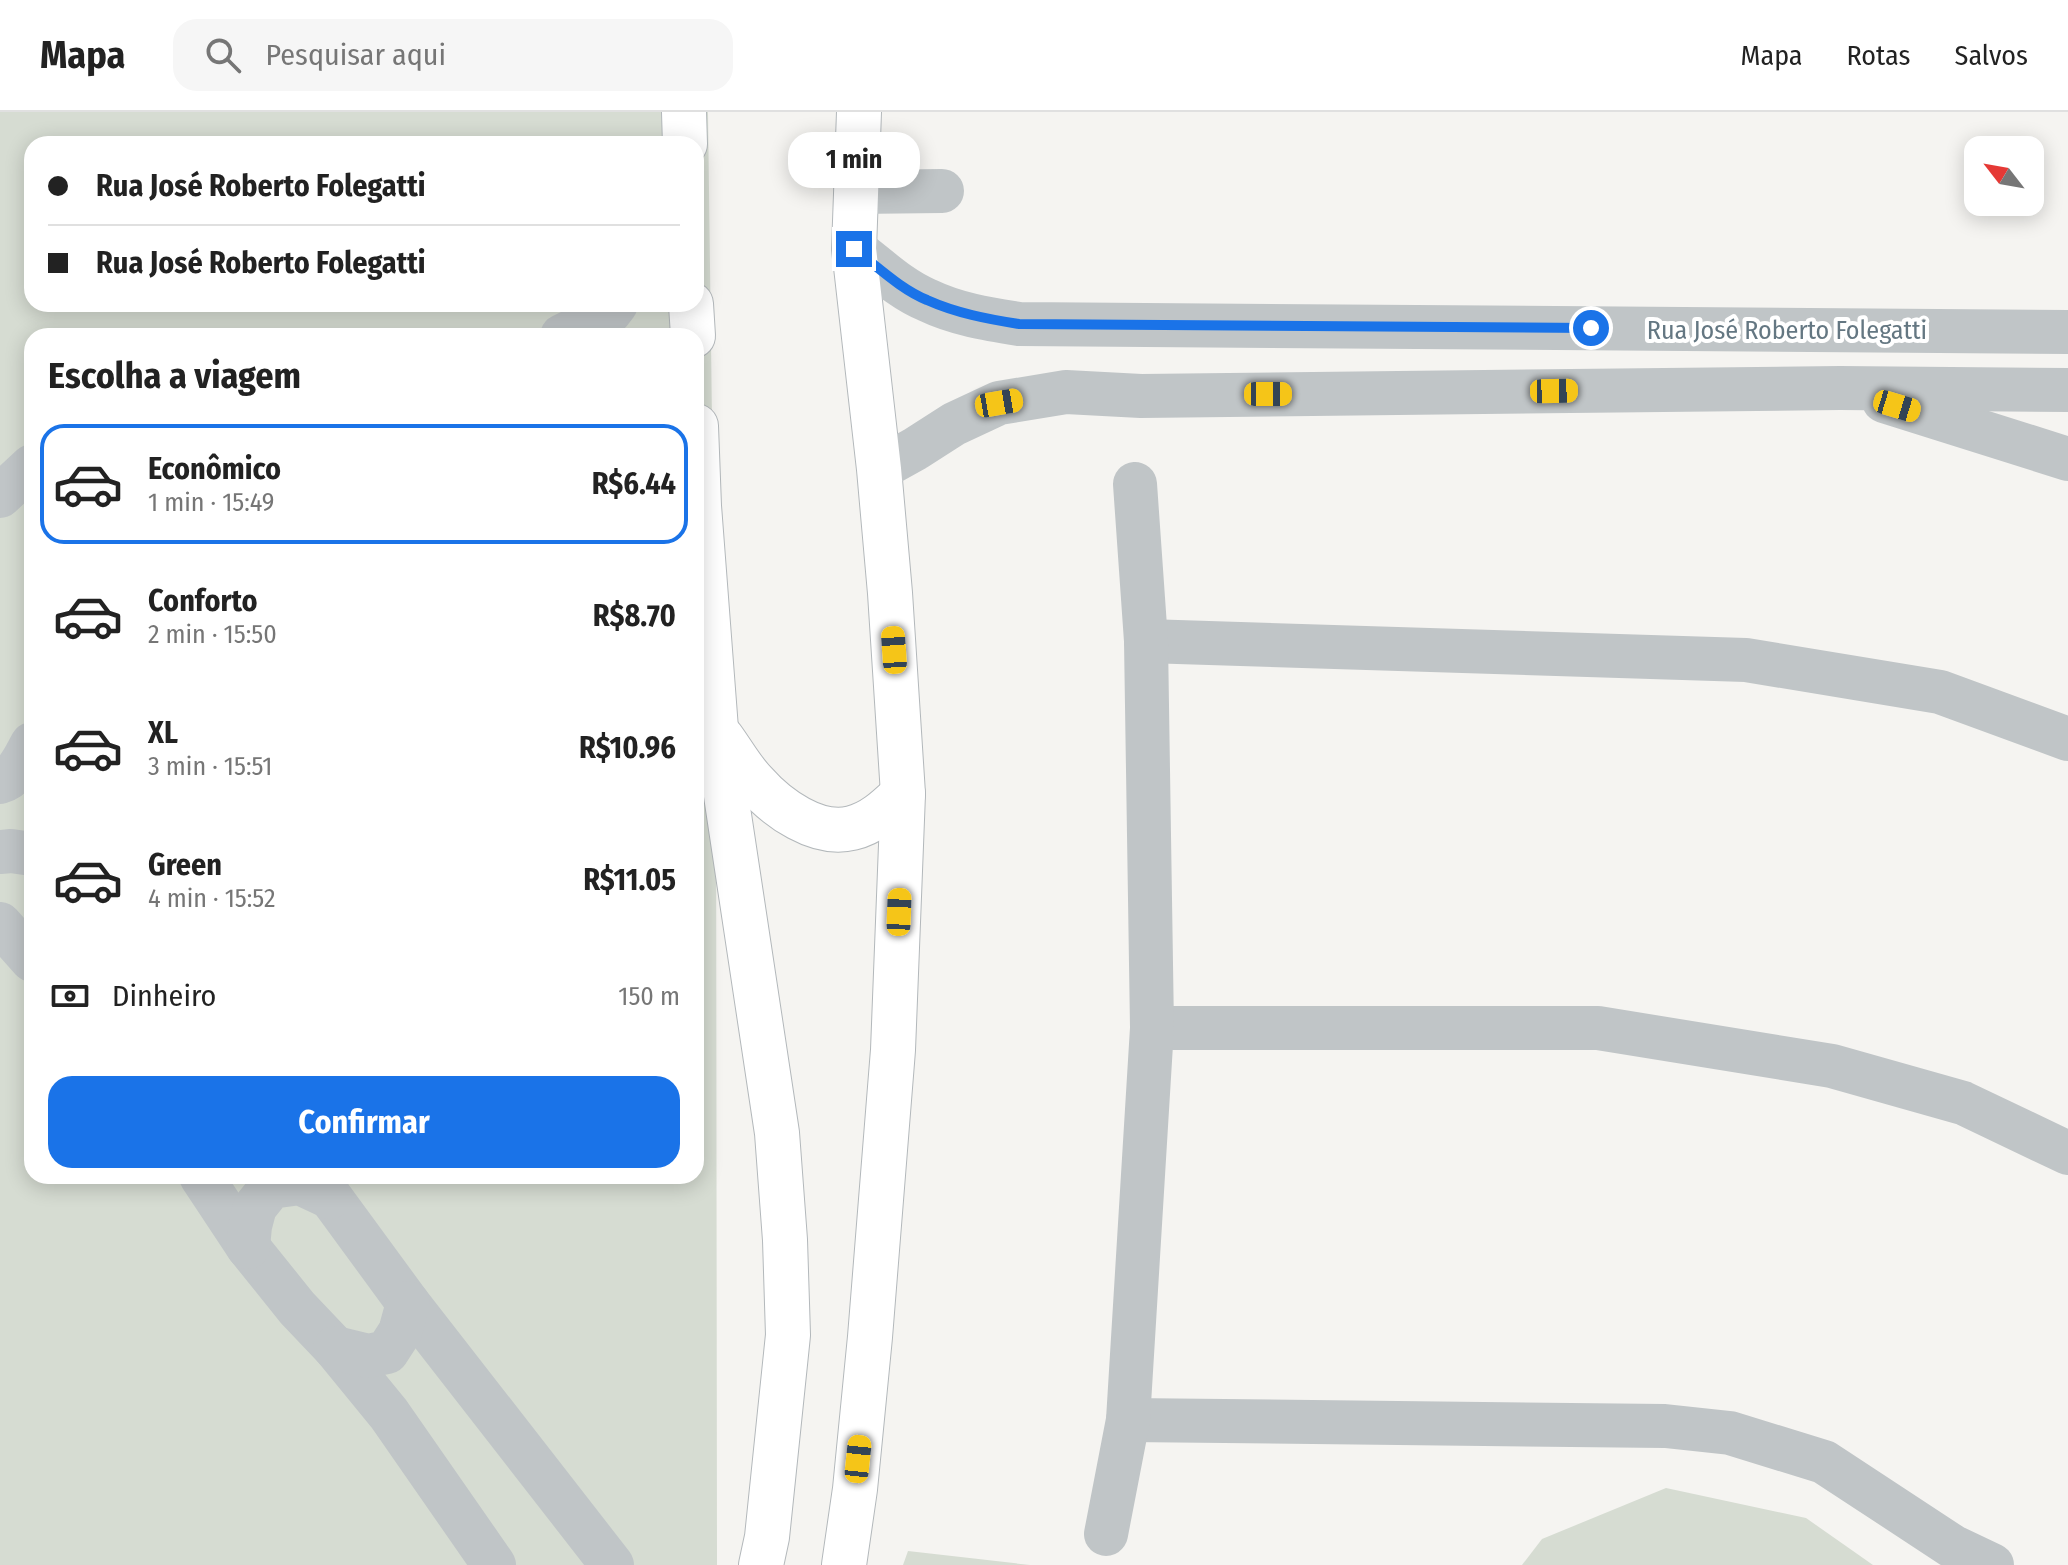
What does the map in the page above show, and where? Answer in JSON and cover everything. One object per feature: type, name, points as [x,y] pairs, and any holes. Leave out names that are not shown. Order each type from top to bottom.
[{"type":"main road","points":[[684,112],[685,136]]},
{"type":"main road","points":[[844,1565],[867,1367],[893,1050],[903,794],[879,469],[854,249],[859,112]]},
{"type":"main road","points":[[704,593],[716,729],[777,1133],[785,1240],[788,1335],[767,1537],[761,1565]]},
{"type":"main road","points":[[716,729],[755,784],[790,814],[820,828],[851,828],[879,816],[903,794]]},
{"type":"street","points":[[856,192],[942,191]]},
{"type":"street","name":"Rua José Roberto Folegatti","points":[[854,249],[924,300],[963,314],[1019,324],[2068,332]]},
{"type":"street","points":[[578,328],[610,312]]},
{"type":"street","points":[[879,469],[954,424],[999,403],[1066,392],[1141,396],[1840,388],[2068,390]]},
{"type":"street","points":[[1840,388],[2068,459]]},
{"type":"street","points":[[0,496],[24,474]]},
{"type":"street","points":[[1106,1534],[1128,1420],[1152,1028],[1146,641],[1135,484]]},
{"type":"street","points":[[1146,641],[1746,660],[1940,692],[2068,739]]},
{"type":"street","points":[[0,782],[9,779],[24,758]]},
{"type":"street","points":[[0,852],[24,853]]},
{"type":"street","points":[[0,924],[24,951]]},
{"type":"street","points":[[1152,1028],[1598,1028],[1832,1066],[1963,1103],[2068,1153]]},
{"type":"street","points":[[206,1184],[248,1247],[389,1414],[494,1565]]},
{"type":"street","points":[[248,1247],[255,1207],[271,1187],[293,1184]]},
{"type":"street","points":[[323,1187],[408,1303],[612,1565]]},
{"type":"street","points":[[335,1348],[368,1356],[387,1352],[400,1332],[408,1303]]},
{"type":"street","points":[[1128,1420],[1665,1426],[1730,1433],[1824,1462],[1952,1546],[1992,1565]]},
{"type":"shaded area","points":[[0,112],[708,112],[716,729],[717,1565],[0,1565]]},
{"type":"shaded area","points":[[1666,1488],[1806,1518],[1873,1565],[1522,1565],[1542,1539]]},
{"type":"shaded area","points":[[908,1551],[1030,1565],[903,1565]]},
{"type":"route","points":[[854,249],[924,300],[963,314],[1019,324],[1591,328]]}]
